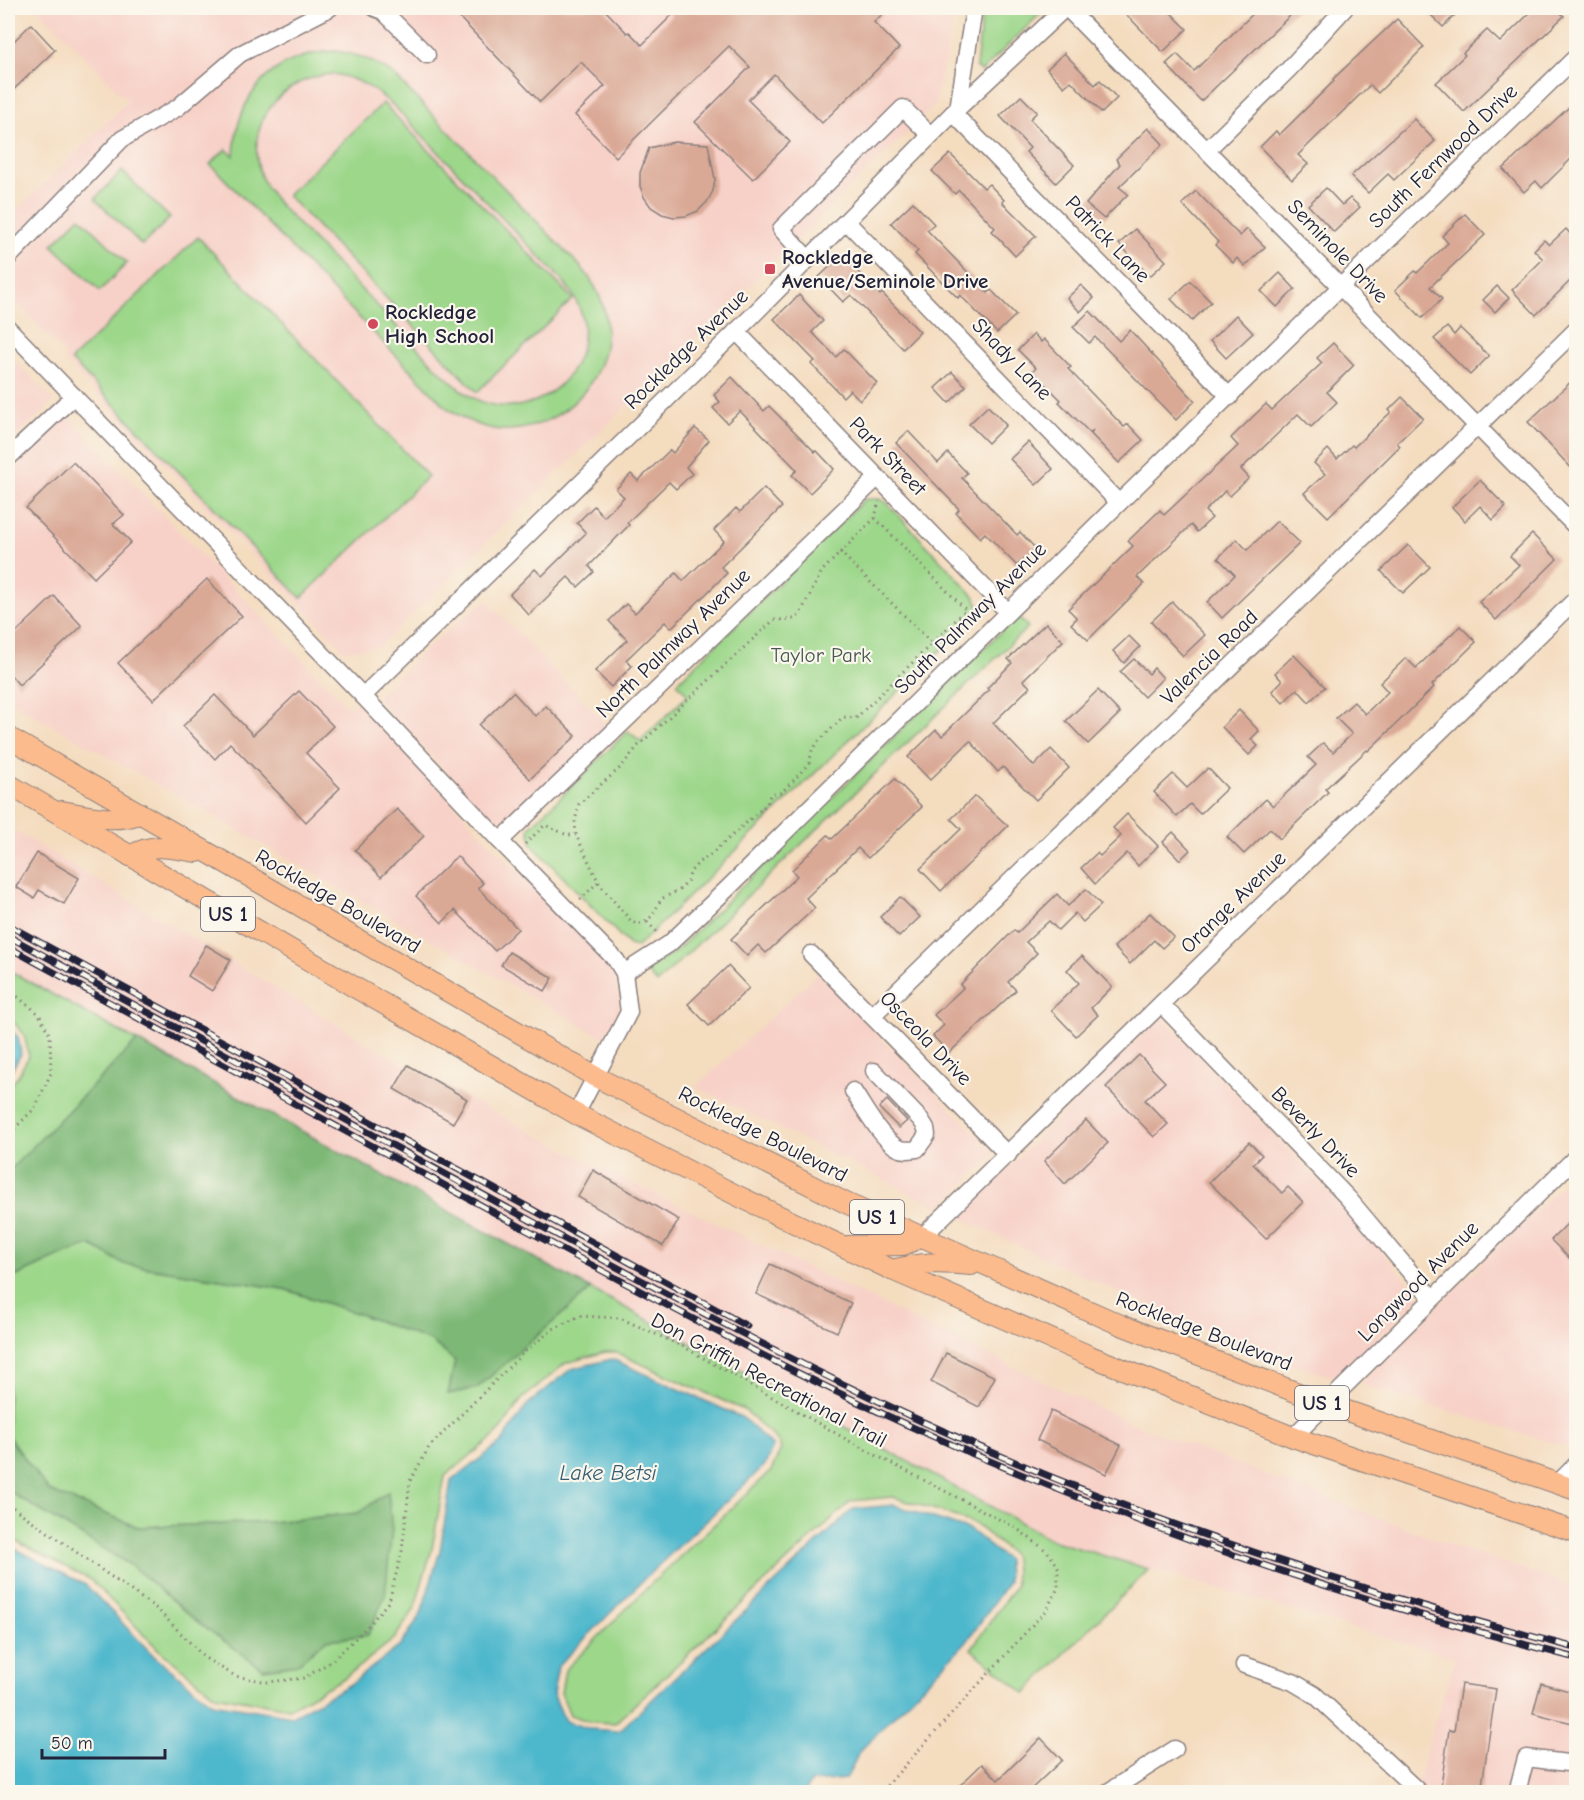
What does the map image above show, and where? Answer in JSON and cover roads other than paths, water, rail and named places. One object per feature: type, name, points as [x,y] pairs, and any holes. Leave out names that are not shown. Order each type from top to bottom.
[{"type":"main road","name":"Rockledge Boulevard","points":[[8,737],[594,1076],[770,1166],[986,1266],[1121,1325],[1327,1404],[1576,1490]]},
{"type":"main road","name":"US 1","points":[[8,784],[576,1113],[892,1270],[1089,1356],[1293,1437],[1576,1532]]},
{"type":"main road","points":[[47,808],[108,820],[139,814]]},
{"type":"main road","points":[[130,856],[143,849],[162,847],[208,854]]},
{"type":"main road","points":[[843,1246],[903,1245],[922,1237]]},
{"type":"main road","points":[[892,1270],[920,1263],[939,1262],[986,1266]]},
{"type":"street","points":[[8,258],[122,139],[177,108],[240,54],[330,8]]},
{"type":"street","points":[[375,8],[383,10],[427,55]]},
{"type":"street","points":[[956,111],[974,8]]},
{"type":"street","name":"Rockledge Avenue","points":[[363,696],[847,222],[956,111],[1066,8]]},
{"type":"street","name":"Seminole Drive","points":[[1066,8],[1576,527]]},
{"type":"street","points":[[1207,150],[1289,69],[1346,8]]},
{"type":"street","name":"South Fernwood Drive","points":[[1341,287],[1576,57]]},
{"type":"street","points":[[808,260],[781,229],[903,108],[931,136]]},
{"type":"street","name":"Patrick Lane","points":[[956,111],[1230,397]]},
{"type":"street","name":"Shady Lane","points":[[847,222],[1119,503]]},
{"type":"street","name":"South Palmway Avenue","points":[[620,966],[669,944],[1341,287]]},
{"type":"street","points":[[8,328],[620,966],[628,1012],[576,1113]]},
{"type":"street","name":"Valencia Road","points":[[872,1016],[1576,330]]},
{"type":"street","name":"Park Street","points":[[736,331],[1008,612]]},
{"type":"street","points":[[8,458],[74,396]]},
{"type":"street","name":"North Palmway Avenue","points":[[500,842],[878,478]]},
{"type":"street","name":"Orange Avenue","points":[[922,1237],[1576,599]]},
{"type":"street","name":"Osceola Drive","points":[[811,954],[1008,1155]]},
{"type":"street","name":"Beverly Drive","points":[[1161,1004],[1348,1198],[1432,1298]]},
{"type":"street","points":[[853,1091],[887,1139],[897,1147],[906,1150],[916,1149],[927,1135],[926,1128],[874,1071]]},
{"type":"street","name":"Longwood Avenue","points":[[1293,1437],[1576,1157]]},
{"type":"street","points":[[1557,1484],[1576,1465]]},
{"type":"street","points":[[1244,1665],[1293,1682],[1315,1695],[1419,1792]]},
{"type":"street","points":[[1119,1790],[1175,1749]]},
{"type":"street","points":[[1517,1792],[1526,1758],[1576,1764]]},
{"type":"water","points":[[8,1027],[18,1037],[21,1054],[8,1076]]},
{"type":"water","name":"Lake Betsi","points":[[612,1359],[743,1418],[773,1447],[765,1465],[644,1579],[558,1666],[553,1693],[565,1721],[590,1729],[619,1731],[853,1509],[894,1505],[970,1530],[1007,1560],[1008,1582],[968,1640],[860,1751],[846,1779],[812,1782],[803,1792],[8,1792],[8,1545],[86,1585],[154,1656],[212,1703],[292,1716],[349,1685],[401,1645],[421,1614],[440,1551],[451,1481],[502,1442],[527,1405],[571,1369]]},
{"type":"railway","points":[[8,925],[747,1326]]},
{"type":"railway","points":[[8,936],[673,1297],[921,1421],[1081,1489],[1244,1549],[1409,1602],[1576,1648]]},
{"type":"railway","points":[[8,947],[677,1311],[822,1385],[921,1431],[1081,1498],[1244,1558],[1326,1586],[1576,1658]]},
{"type":"place","name":"Rockledge Avenue/Seminole Drive","points":[[770,269]]},
{"type":"place","name":"Rockledge High School","points":[[373,324]]},
{"type":"park label","name":"Taylor Park","points":[[821,655]]}]
